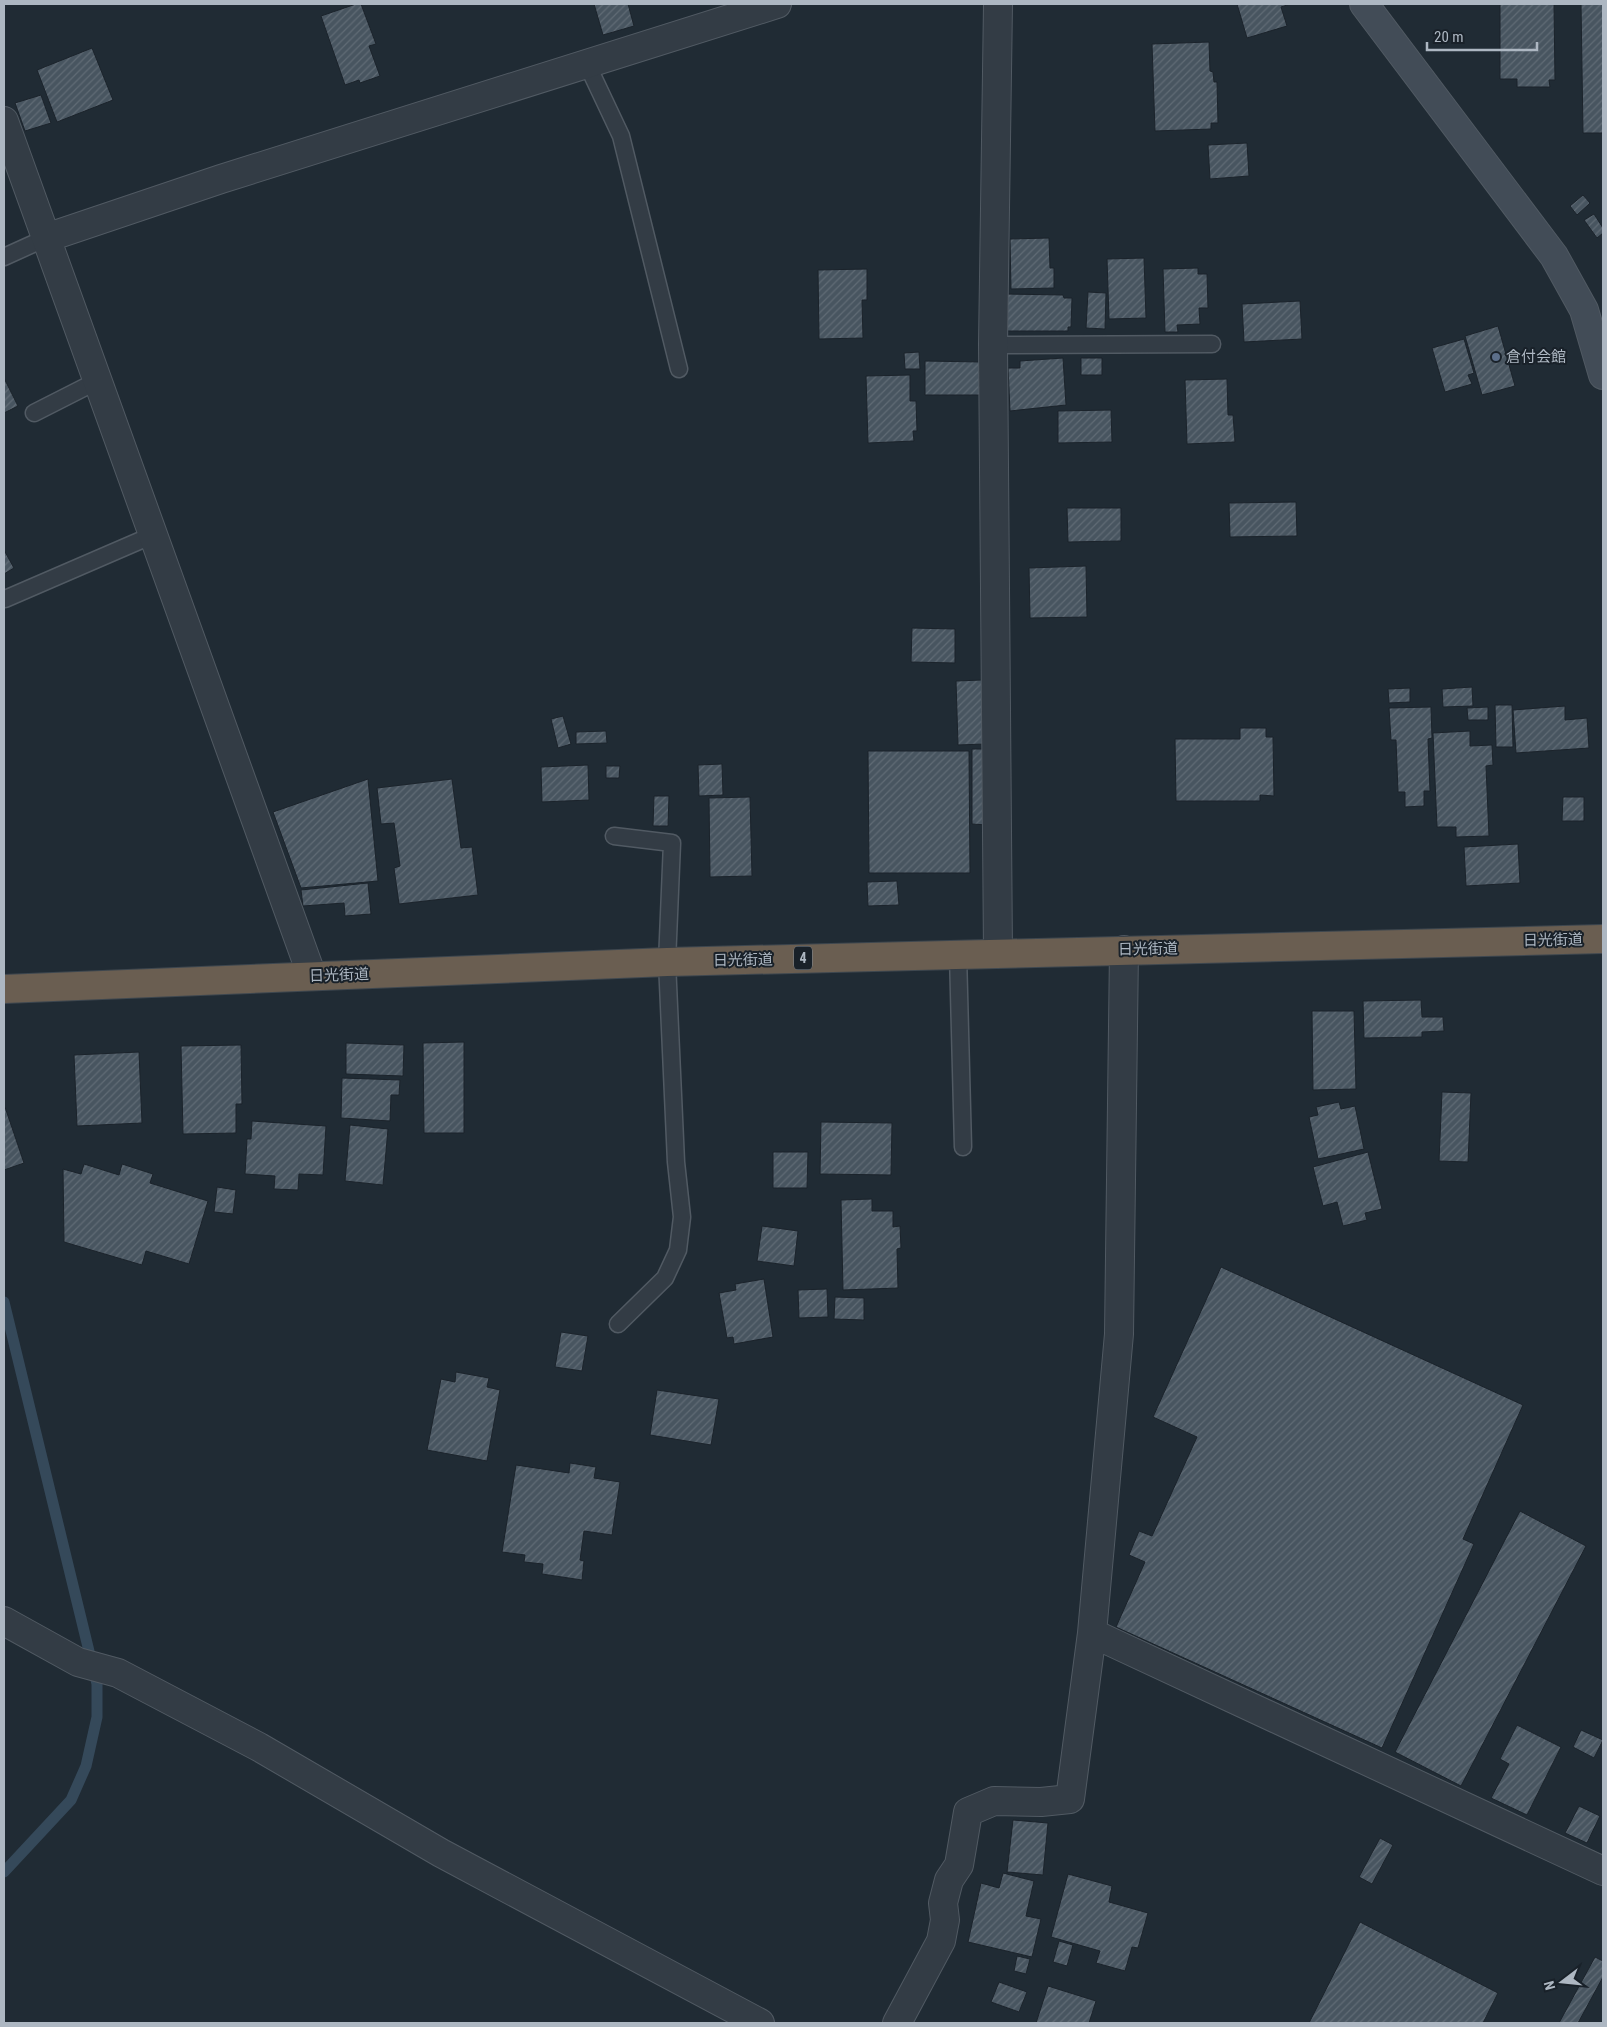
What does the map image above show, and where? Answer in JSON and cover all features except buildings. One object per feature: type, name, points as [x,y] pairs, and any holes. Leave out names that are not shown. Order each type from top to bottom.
[{"type":"highway","name":"日光街道","points":[[4,989],[668,962],[1603,938]]},
{"type":"street","points":[[46,238],[221,179],[777,4]]},
{"type":"street","points":[[998,4],[993,345],[998,953]]},
{"type":"street","points":[[1374,7],[1554,256],[1584,310],[1603,375]]},
{"type":"street","points":[[4,121],[312,976]]},
{"type":"street","points":[[897,2023],[941,1941],[945,1920],[943,1903],[949,1880],[959,1864],[968,1812],[994,1801],[1040,1802],[1070,1799],[1092,1633],[1119,1334],[1124,950]]},
{"type":"street","points":[[4,1621],[78,1662],[118,1673],[259,1747],[440,1852],[760,2023]]},
{"type":"street","points":[[1092,1633],[1603,1871]]},
{"type":"lane","points":[[587,64],[621,136],[679,369]]},
{"type":"lane","points":[[4,257],[46,238]]},
{"type":"lane","points":[[993,345],[1212,344]]},
{"type":"lane","points":[[34,413],[97,381]]},
{"type":"lane","points":[[5,599],[153,534]]},
{"type":"lane","points":[[614,836],[672,843],[668,962],[676,1162],[682,1217],[678,1250],[665,1278],[618,1324]]},
{"type":"lane","points":[[958,954],[963,1147]]},
{"type":"waterway","points":[[4,1302],[97,1684],[97,1717],[86,1766],[71,1800],[4,1872]]},
{"type":"place","name":"倉付会館","points":[[1496,357]]}]
